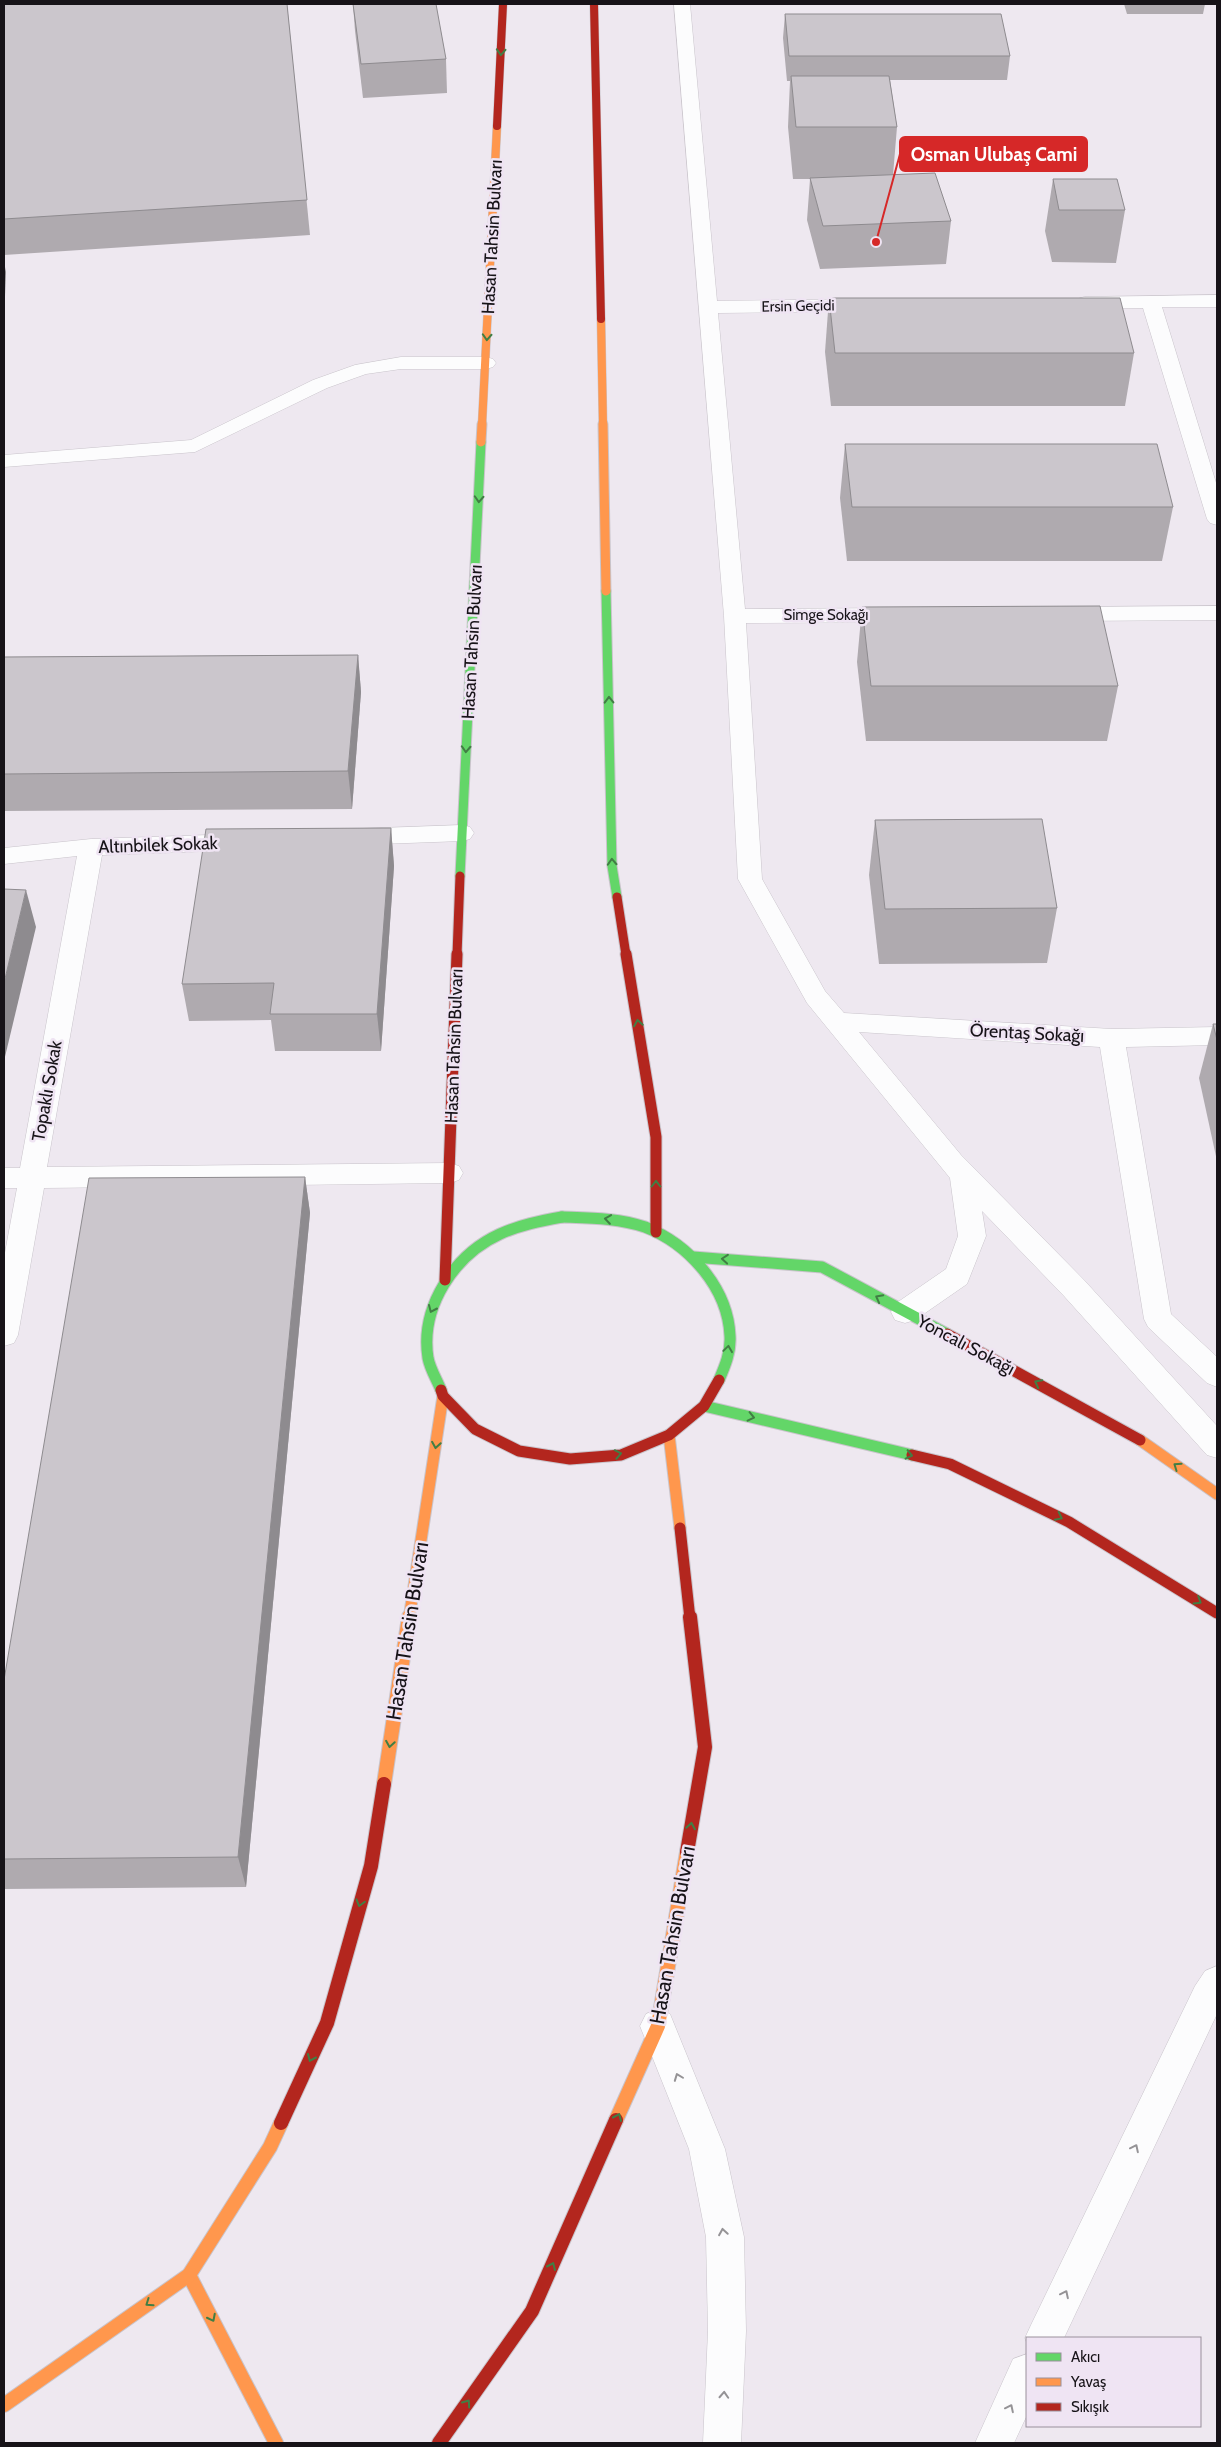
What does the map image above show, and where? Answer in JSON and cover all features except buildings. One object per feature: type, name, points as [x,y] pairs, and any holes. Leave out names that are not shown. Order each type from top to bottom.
[{"type":"main road","name":"Hasan Tahsin Bulvarı","points":[[445,1280],[462,833],[503,4]]},
{"type":"main road","points":[[594,4],[612,866],[656,1137],[656,1232]]},
{"type":"main road","points":[[562,1217],[572,1217],[610,1219],[656,1232],[693,1257],[719,1290],[731,1329],[725,1369],[704,1406],[669,1436],[621,1455],[570,1460],[519,1450],[475,1429],[443,1396],[428,1358],[428,1318],[445,1280],[475,1249],[516,1227],[562,1217]]},
{"type":"main road","name":"Yoncalı Sokağı","points":[[693,1257],[822,1267],[1134,1436],[1217,1494]]},
{"type":"main road","name":"Hasan Tahsin Bulvarı","points":[[189,2275],[270,2148],[326,2023],[371,1866],[443,1396]]},
{"type":"main road","points":[[704,1406],[950,1464],[1069,1522],[1217,1613]]},
{"type":"main road","name":"Hasan Tahsin Bulvarı","points":[[439,2443],[532,2311],[658,2026],[705,1747],[669,1436]]},
{"type":"main road","points":[[4,2405],[189,2275],[276,2443]]},
{"type":"street","points":[[682,4],[735,616],[750,878],[816,997],[963,1174],[1074,1288],[1217,1446]]},
{"type":"street","points":[[1062,303],[1217,301]]},
{"type":"street","points":[[1151,302],[1217,519]]},
{"type":"street","name":"Ersin Geçidi","points":[[708,307],[886,305]]},
{"type":"street","points":[[4,461],[195,446],[320,384],[362,369],[401,363],[486,363]]},
{"type":"street","points":[[1040,614],[1217,613]]},
{"type":"street","name":"Simge Sokağı","points":[[735,616],[922,615]]},
{"type":"street","points":[[335,838],[462,833]]},
{"type":"street","name":"Altınbilek Sokak","points":[[4,856],[91,847],[266,841]]},
{"type":"street","name":"Topaklı Sokak","points":[[4,1335],[91,847]]},
{"type":"street","name":"Örentaş Sokağı","points":[[837,1022],[1112,1038],[1217,1036]]},
{"type":"street","points":[[1112,1038],[1158,1319],[1217,1375]]},
{"type":"street","points":[[4,1178],[449,1173]]},
{"type":"street","points":[[905,1312],[957,1276],[972,1236],[963,1174]]},
{"type":"street","points":[[1044,2337],[1207,1998],[1217,1984]]},
{"type":"street","points":[[658,2026],[706,2150],[725,2237],[727,2331],[722,2443]]},
{"type":"street","points":[[994,2443],[1026,2375]]},
{"type":"traffic: fast","points":[[460,876],[481,442]]},
{"type":"traffic: fast","points":[[606,591],[612,866],[617,897]]},
{"type":"traffic: fast","points":[[562,1217],[622,1221],[645,1227],[676,1244],[693,1258],[708,1275],[720,1295],[727,1315],[730,1337],[728,1359],[719,1380]]},
{"type":"traffic: fast","points":[[441,1390],[429,1362],[426,1336],[430,1315],[437,1296],[448,1277],[479,1246],[498,1235],[522,1225],[562,1217]]},
{"type":"traffic: fast","points":[[693,1257],[822,1267],[947,1334]]},
{"type":"traffic: fast","points":[[704,1406],[912,1455]]},
{"type":"traffic: slow","points":[[481,442],[497,126]]},
{"type":"traffic: slow","points":[[601,319],[606,591]]},
{"type":"traffic: slow","points":[[384,1784],[443,1396]]},
{"type":"traffic: slow","points":[[669,1435],[680,1528]]},
{"type":"traffic: slow","points":[[1140,1440],[1217,1494]]},
{"type":"traffic: slow","points":[[616,2120],[658,2026],[687,1852]]},
{"type":"traffic: slow","points":[[4,2405],[189,2275],[270,2147],[281,2123]]},
{"type":"traffic: slow","points":[[189,2275],[276,2443]]},
{"type":"traffic: jam","points":[[497,126],[503,4]]},
{"type":"traffic: jam","points":[[594,4],[601,319]]},
{"type":"traffic: jam","points":[[445,1280],[460,876]]},
{"type":"traffic: jam","points":[[617,897],[656,1137],[656,1232]]},
{"type":"traffic: jam","points":[[947,1334],[1140,1440]]},
{"type":"traffic: jam","points":[[441,1390],[443,1396],[475,1429],[519,1451],[570,1459],[621,1455],[669,1435],[704,1406],[719,1380]]},
{"type":"traffic: jam","points":[[912,1455],[950,1464],[1069,1522],[1217,1613]]},
{"type":"traffic: jam","points":[[680,1528],[705,1747],[687,1852]]},
{"type":"traffic: jam","points":[[281,2123],[327,2023],[371,1866],[384,1784]]},
{"type":"traffic: jam","points":[[439,2443],[532,2311],[616,2120]]},
{"type":"place","name":"Osman Ulubaş Cami","points":[[876,242]]}]
